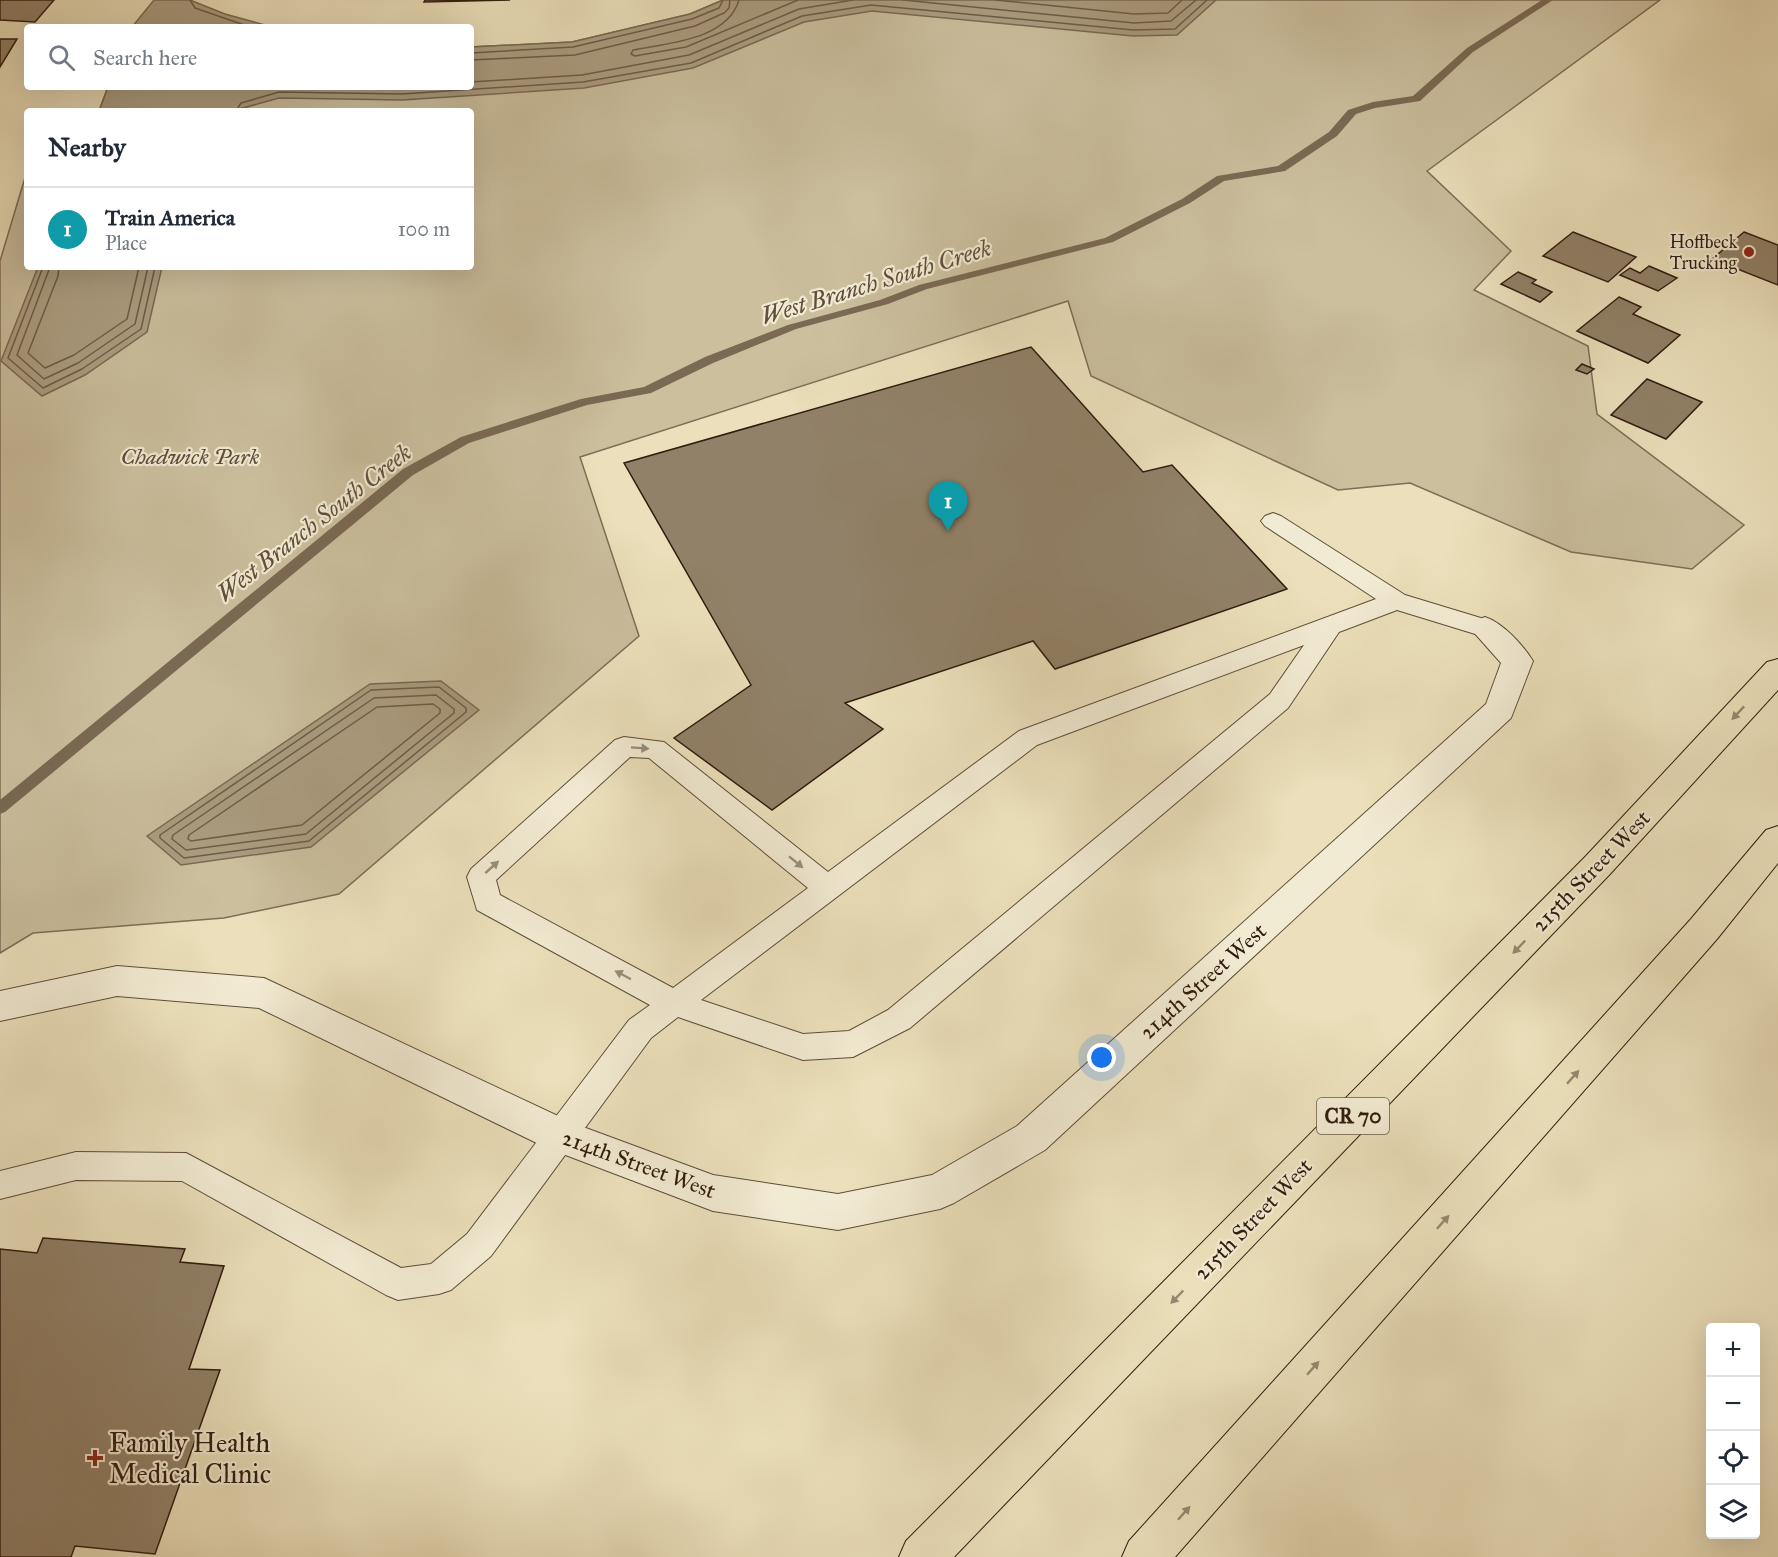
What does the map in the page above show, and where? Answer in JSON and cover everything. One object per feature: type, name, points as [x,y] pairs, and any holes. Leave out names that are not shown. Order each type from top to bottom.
[{"type":"main road","name":"215th Street West","points":[[922,1557],[1598,866],[1778,670]]},
{"type":"main road","points":[[1145,1557],[1704,929],[1778,839]]},
{"type":"main road","points":[[952,1557],[1065,1411]]},
{"type":"street","name":"214th Street West","points":[[0,1006],[117,981],[264,993],[561,1136],[712,1193],[838,1212],[940,1191],[1031,1138],[1500,710],[1517,661],[1485,628]]},
{"type":"lane","points":[[1273,521],[1396,601],[1485,628]]},
{"type":"lane","points":[[0,1185],[76,1166],[186,1167],[398,1284],[439,1279],[479,1245],[640,1029],[1028,738],[1396,601]]},
{"type":"lane","points":[[828,888],[655,749],[624,747],[481,878],[487,902],[674,1003],[803,1047],[854,1044],[898,1018],[1279,701],[1329,627]]},
{"type":"green space","name":"Chadwick Park","points":[[723,0],[1660,0],[1427,171],[1511,251],[1474,290],[1588,346],[1597,414],[1744,525],[1692,569],[1571,552],[1410,483],[1338,490],[1091,376],[1068,301],[580,457],[639,636],[339,894],[224,918],[33,933],[0,953],[0,261],[24,181],[24,270],[474,270],[474,108],[100,108],[107,90],[474,90],[474,47],[572,42],[690,14]]},
{"type":"water","points":[[154,0],[190,0],[225,14],[261,24],[134,24]]},
{"type":"water","points":[[723,0],[1216,0],[1177,35],[1133,36],[872,11],[804,22],[693,68],[584,88],[402,100],[279,98],[243,108],[100,108],[107,90],[474,90],[474,47],[572,42],[690,14]]},
{"type":"water","points":[[37,270],[161,270],[147,332],[85,375],[42,396],[1,361]]},
{"type":"water","points":[[441,681],[479,710],[311,847],[181,865],[147,836],[370,684]]},
{"type":"building","points":[[0,0],[54,0],[35,22],[0,20]]},
{"type":"building","points":[[425,0],[510,0],[424,2]]},
{"type":"building","points":[[0,39],[17,39],[0,67]]},
{"type":"building","points":[[1573,232],[1636,257],[1608,282],[1543,256]]},
{"type":"building","name":"Hoffbeck Trucking","points":[[1744,232],[1778,245],[1778,285],[1712,259]]},
{"type":"building","points":[[1649,266],[1677,278],[1658,291],[1620,275],[1630,268],[1640,273]]},
{"type":"building","points":[[1518,272],[1536,280],[1532,283],[1552,292],[1540,302],[1501,284]]},
{"type":"building","points":[[1619,297],[1641,307],[1633,314],[1680,335],[1648,363],[1577,331]]},
{"type":"building","points":[[1031,347],[1143,472],[1172,465],[1287,589],[1055,669],[1033,641],[845,703],[883,729],[772,810],[674,738],[751,685],[624,463]]},
{"type":"building","points":[[1582,364],[1594,369],[1587,374],[1576,370]]},
{"type":"building","points":[[1647,379],[1702,402],[1666,439],[1611,415]]},
{"type":"building","name":"Family Health Medical Clinic","points":[[43,1238],[185,1249],[180,1262],[224,1266],[189,1369],[220,1370],[155,1554],[75,1546],[71,1557],[0,1557],[0,1249],[37,1253]]},
{"type":"waterway","name":"West Branch South Creek","points":[[0,808],[408,472],[465,440],[585,402],[647,390],[709,360],[792,327],[884,302],[923,287],[1109,240],[1186,201],[1221,178],[1281,169],[1333,134],[1352,112],[1373,105],[1416,99],[1470,50],[1548,0]]},
{"type":"place","name":"Hoffbeck Trucking","points":[[1749,252]]},
{"type":"place","name":"Train America","points":[[948,531]]},
{"type":"place","name":"Family Health Medical Clinic","points":[[95,1458]]}]
